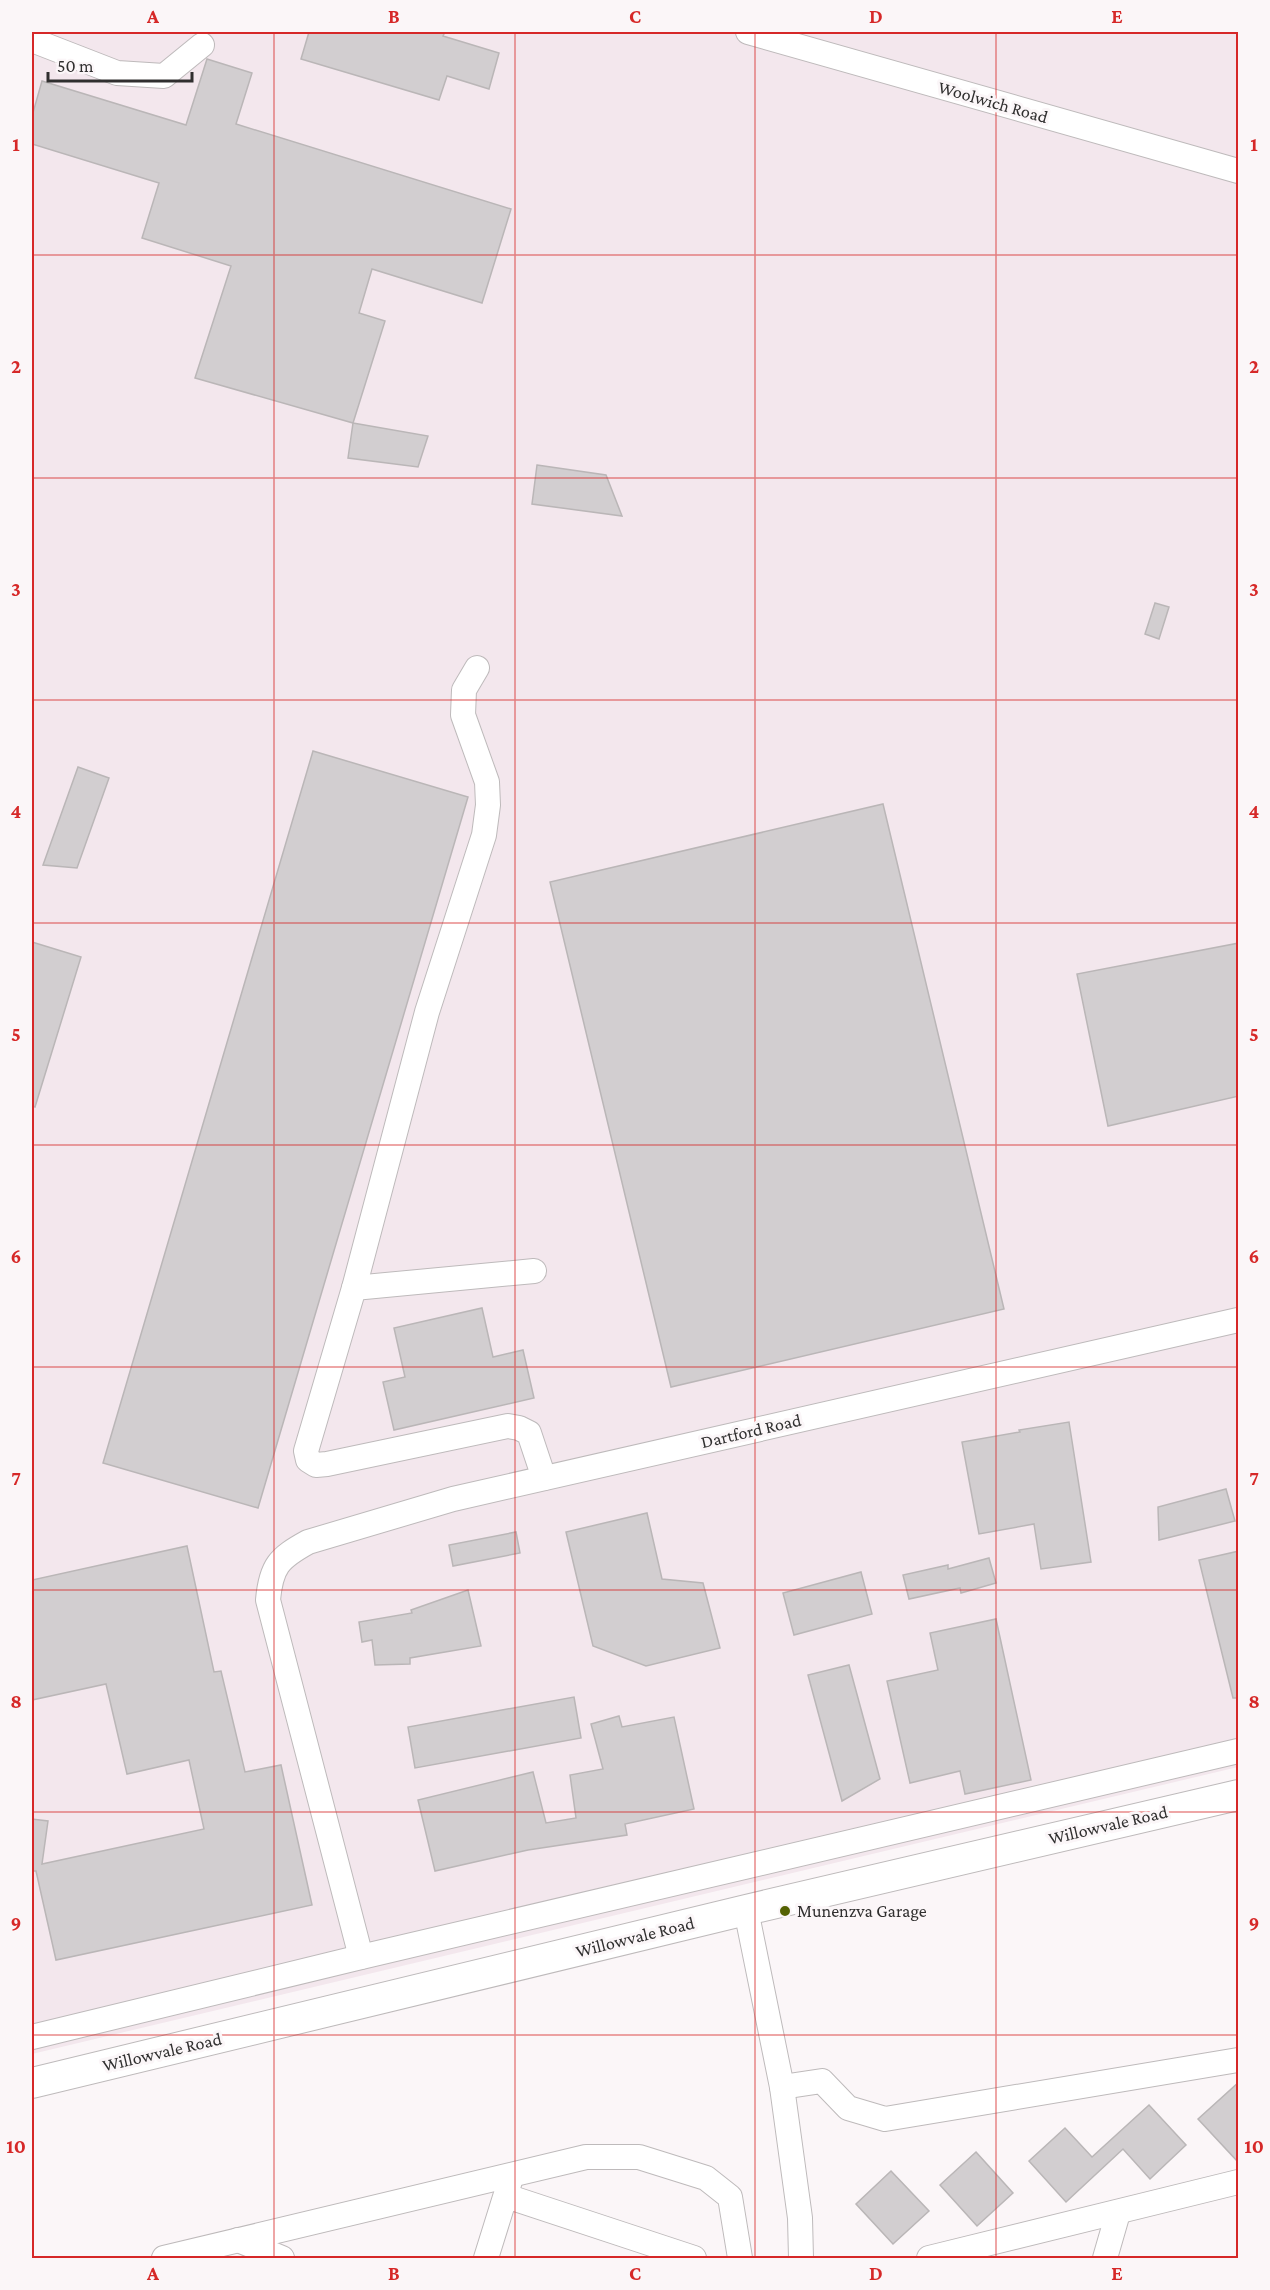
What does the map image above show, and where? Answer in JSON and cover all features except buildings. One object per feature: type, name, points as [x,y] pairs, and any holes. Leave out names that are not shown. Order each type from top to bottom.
[{"type":"main road","name":"Willowvale Road","points":[[32,2083],[746,1910],[1239,1795]]},
{"type":"street","name":"Woolwich Road","points":[[748,32],[1239,171]]},
{"type":"street","points":[[32,40],[117,73],[164,76],[202,45]]},
{"type":"street","points":[[477,668],[464,690],[463,715],[487,782],[488,805],[484,835],[427,1012],[354,1288],[306,1451],[308,1460],[316,1465],[327,1464],[508,1426],[529,1433],[544,1478]]},
{"type":"street","points":[[354,1288],[534,1271]]},
{"type":"street","name":"Dartford Road","points":[[361,1957],[268,1600],[269,1582],[275,1568],[286,1554],[308,1542],[453,1499],[1239,1320]]},
{"type":"street","points":[[32,2037],[361,1957],[1239,1751]]},
{"type":"street","points":[[746,1910],[782,2087],[801,2218],[801,2259]]},
{"type":"street","points":[[782,2087],[822,2081],[848,2108],[885,2119],[1239,2060]]},
{"type":"street","points":[[164,2259],[225,2248],[509,2186],[586,2157],[639,2157],[706,2178],[730,2197],[740,2259]]},
{"type":"street","points":[[930,2259],[1239,2182]]},
{"type":"street","points":[[486,2259],[509,2186]]},
{"type":"street","points":[[509,2186],[694,2259]]},
{"type":"street","points":[[1105,2259],[1118,2213]]},
{"type":"street","points":[[225,2248],[282,2259]]},
{"type":"shaded area","points":[[32,32],[1238,32],[1238,1767],[32,2054]]},
{"type":"place","name":"Munenzva Garage","points":[[785,1911]]}]
